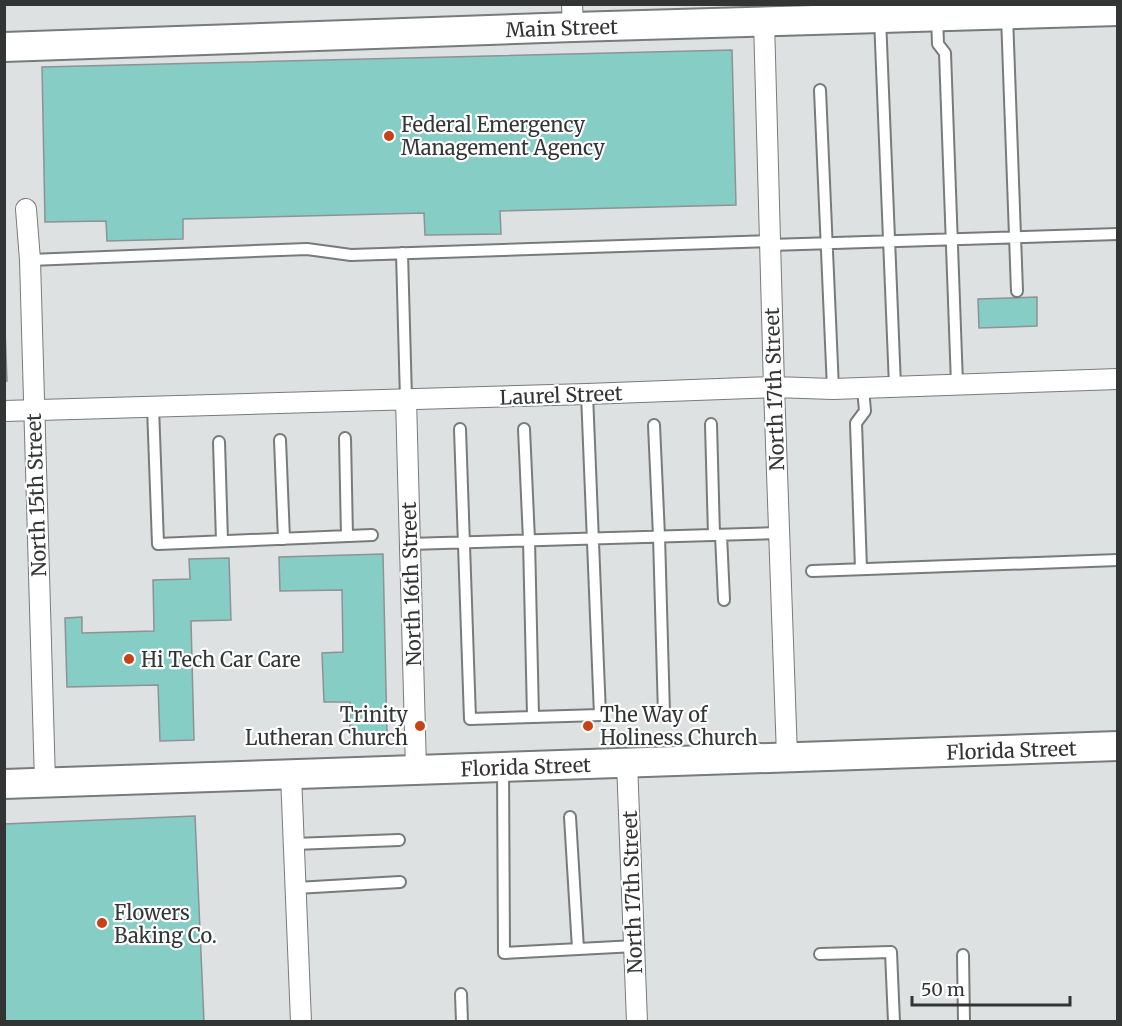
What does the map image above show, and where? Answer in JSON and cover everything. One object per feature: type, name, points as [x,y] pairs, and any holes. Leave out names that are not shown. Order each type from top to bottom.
[{"type":"main road","name":"Main Street","points":[[4,47],[573,16],[880,18],[938,12],[1006,14],[1118,11]]},
{"type":"main road","name":"Florida Street","points":[[4,784],[1118,746]]},
{"type":"street","name":"North 17th Street","points":[[764,17],[787,756]]},
{"type":"street","name":"North 15th Street","points":[[26,209],[30,260],[45,782]]},
{"type":"street","name":"Laurel Street","points":[[4,411],[774,387],[833,389],[1118,379]]},
{"type":"street","name":"North 16th Street","points":[[406,399],[416,769]]},
{"type":"street","name":"North 17th Street","points":[[627,762],[637,1022]]},
{"type":"street","points":[[291,775],[301,1022]]},
{"type":"lane","points":[[938,12],[938,44],[945,53],[957,384]]},
{"type":"lane","points":[[1006,14],[1017,291]]},
{"type":"lane","points":[[880,18],[895,386]]},
{"type":"lane","points":[[820,90],[833,389]]},
{"type":"lane","points":[[30,260],[307,249],[351,255],[1118,234]]},
{"type":"lane","points":[[402,253],[406,399]]},
{"type":"lane","points":[[861,569],[856,423],[865,411],[863,388]]},
{"type":"lane","points":[[460,429],[470,718],[600,715],[587,394]]},
{"type":"lane","points":[[153,407],[158,544],[372,535]]},
{"type":"lane","points":[[654,424],[664,714]]},
{"type":"lane","points":[[711,424],[724,600]]},
{"type":"lane","points":[[524,429],[533,716]]},
{"type":"lane","points":[[345,438],[347,536]]},
{"type":"lane","points":[[280,440],[284,539]]},
{"type":"lane","points":[[219,442],[222,541]]},
{"type":"lane","points":[[409,544],[779,533]]},
{"type":"lane","points":[[812,571],[1118,560]]},
{"type":"lane","points":[[503,766],[504,953],[635,946]]},
{"type":"lane","points":[[570,817],[578,949]]},
{"type":"lane","points":[[294,844],[399,840]]},
{"type":"lane","points":[[296,888],[400,882]]},
{"type":"lane","points":[[820,954],[891,952],[894,1022]]},
{"type":"lane","points":[[963,956],[964,1022]]},
{"type":"lane","points":[[461,994],[462,1022]]},
{"type":"building","name":"Federal Emergency Management Agency","points":[[732,50],[736,205],[500,211],[501,234],[425,235],[424,213],[183,219],[183,239],[107,241],[106,221],[45,222],[42,67]]},
{"type":"building","points":[[1037,297],[1037,326],[979,328],[978,299]]},
{"type":"building","points":[[4,303],[7,381],[4,382]]},
{"type":"building","points":[[383,554],[387,734],[350,735],[350,702],[324,702],[322,653],[343,652],[342,590],[280,591],[279,557]]},
{"type":"building","name":"Hi Tech Car Care","points":[[229,558],[231,620],[191,621],[194,740],[160,741],[158,685],[67,687],[65,618],[82,617],[82,633],[154,631],[153,580],[190,579],[189,559]]},
{"type":"building","name":"Flowers Baking Co.","points":[[195,816],[204,1022],[4,1022],[4,824]]},
{"type":"place","name":"Federal Emergency Management Agency","points":[[389,136]]},
{"type":"place","name":"Hi Tech Car Care","points":[[129,659]]},
{"type":"place","name":"Trinity Lutheran Church","points":[[420,726]]},
{"type":"place","name":"The Way of Holiness Church","points":[[588,726]]},
{"type":"place","name":"Flowers Baking Co.","points":[[102,923]]}]
